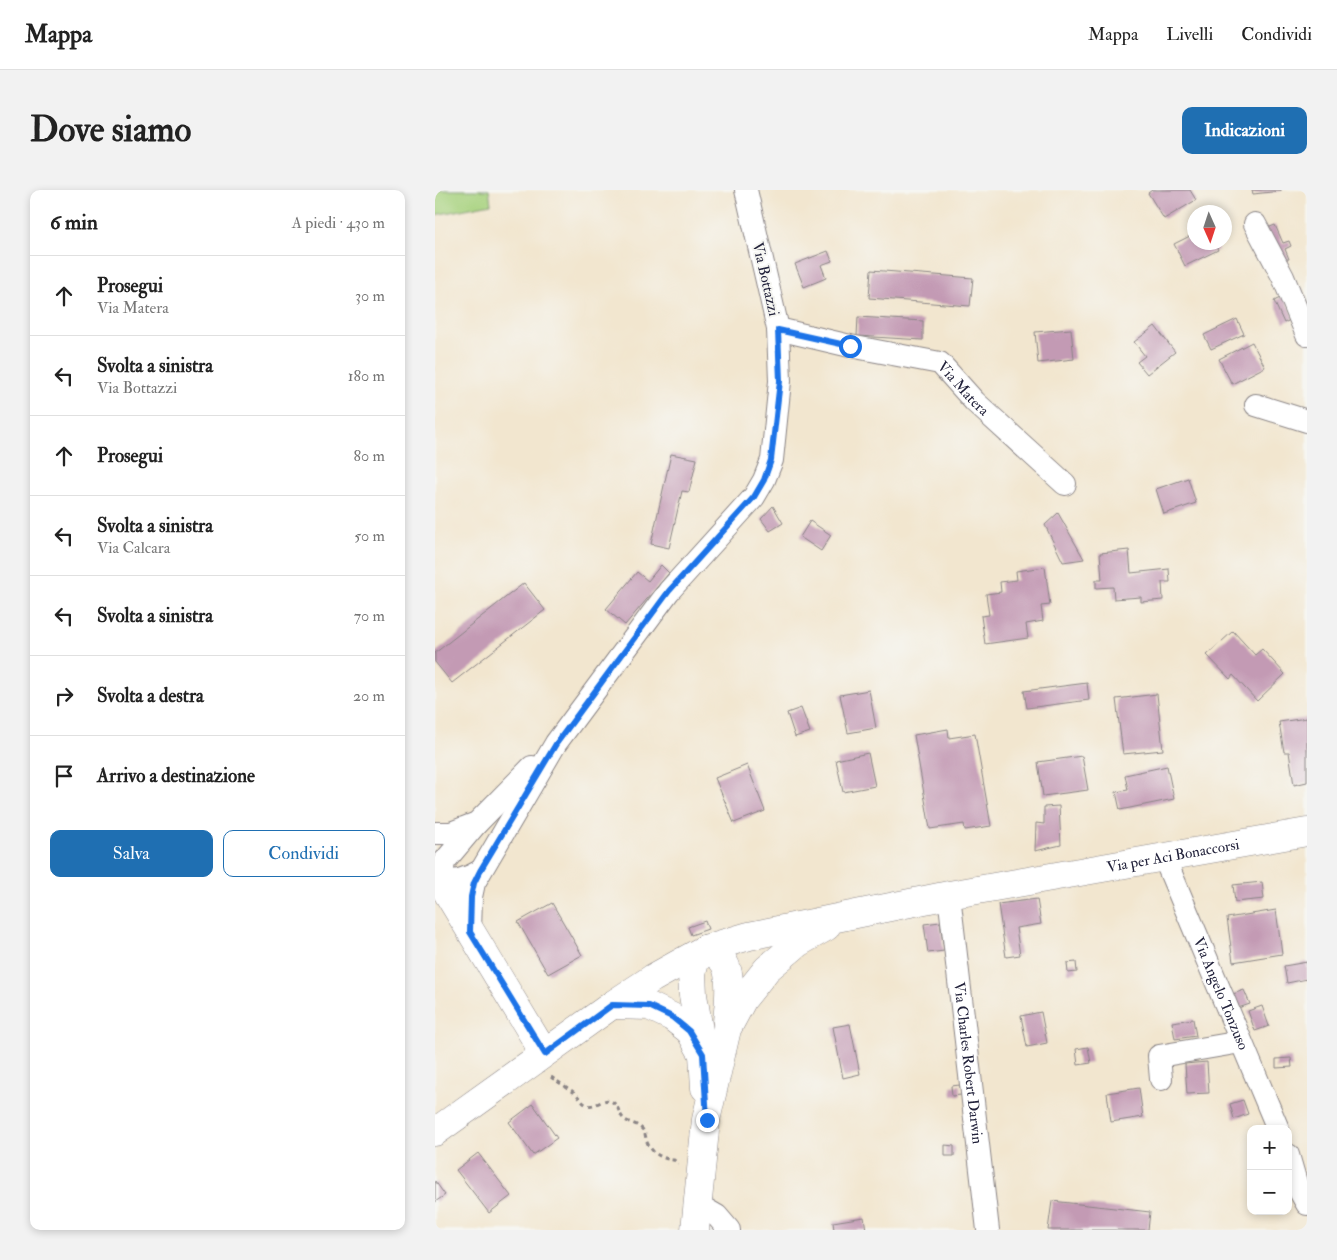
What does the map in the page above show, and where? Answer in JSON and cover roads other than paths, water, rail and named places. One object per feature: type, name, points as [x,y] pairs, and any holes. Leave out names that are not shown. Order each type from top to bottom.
[{"type":"main road","name":"Via per Aci Bonaccorsi","points":[[435,1132],[612,1005],[653,978],[705,949],[749,936],[949,895],[1307,832]]},
{"type":"main road","points":[[438,877],[538,1058]]},
{"type":"main road","points":[[727,1029],[743,999],[767,969],[798,943],[847,915]]},
{"type":"main road","points":[[697,1218],[707,1120],[727,1029],[729,976],[726,966],[720,957],[705,949],[695,962],[692,973],[693,995],[703,1054],[707,1120]]},
{"type":"main road","points":[[612,1005],[649,1006],[672,1017],[689,1031],[703,1054]]},
{"type":"street","name":"Via Bottazzi","points":[[556,744],[669,591],[754,497],[764,480],[771,460],[780,381],[778,330],[747,190]]},
{"type":"street","points":[[1255,224],[1283,278],[1307,335]]},
{"type":"street","name":"Via Matera","points":[[778,330],[940,363],[975,402],[1065,484]]},
{"type":"street","points":[[1256,405],[1307,421]]},
{"type":"street","points":[[480,871],[456,882],[438,877],[444,862],[477,823],[556,744]]},
{"type":"street","points":[[470,932],[471,897],[474,883],[556,744]]},
{"type":"street","points":[[435,833],[451,833],[477,823]]},
{"type":"street","name":"Via Angelo Tonzuso","points":[[1164,857],[1275,1125]]},
{"type":"street","name":"Via Charles Robert Darwin","points":[[949,895],[988,1230]]},
{"type":"street","points":[[1161,1079],[1159,1056],[1241,1042]]},
{"type":"street","points":[[1292,1169],[1297,1186],[1307,1204]]},
{"type":"street","points":[[697,1218],[717,1216],[729,1230]]}]
